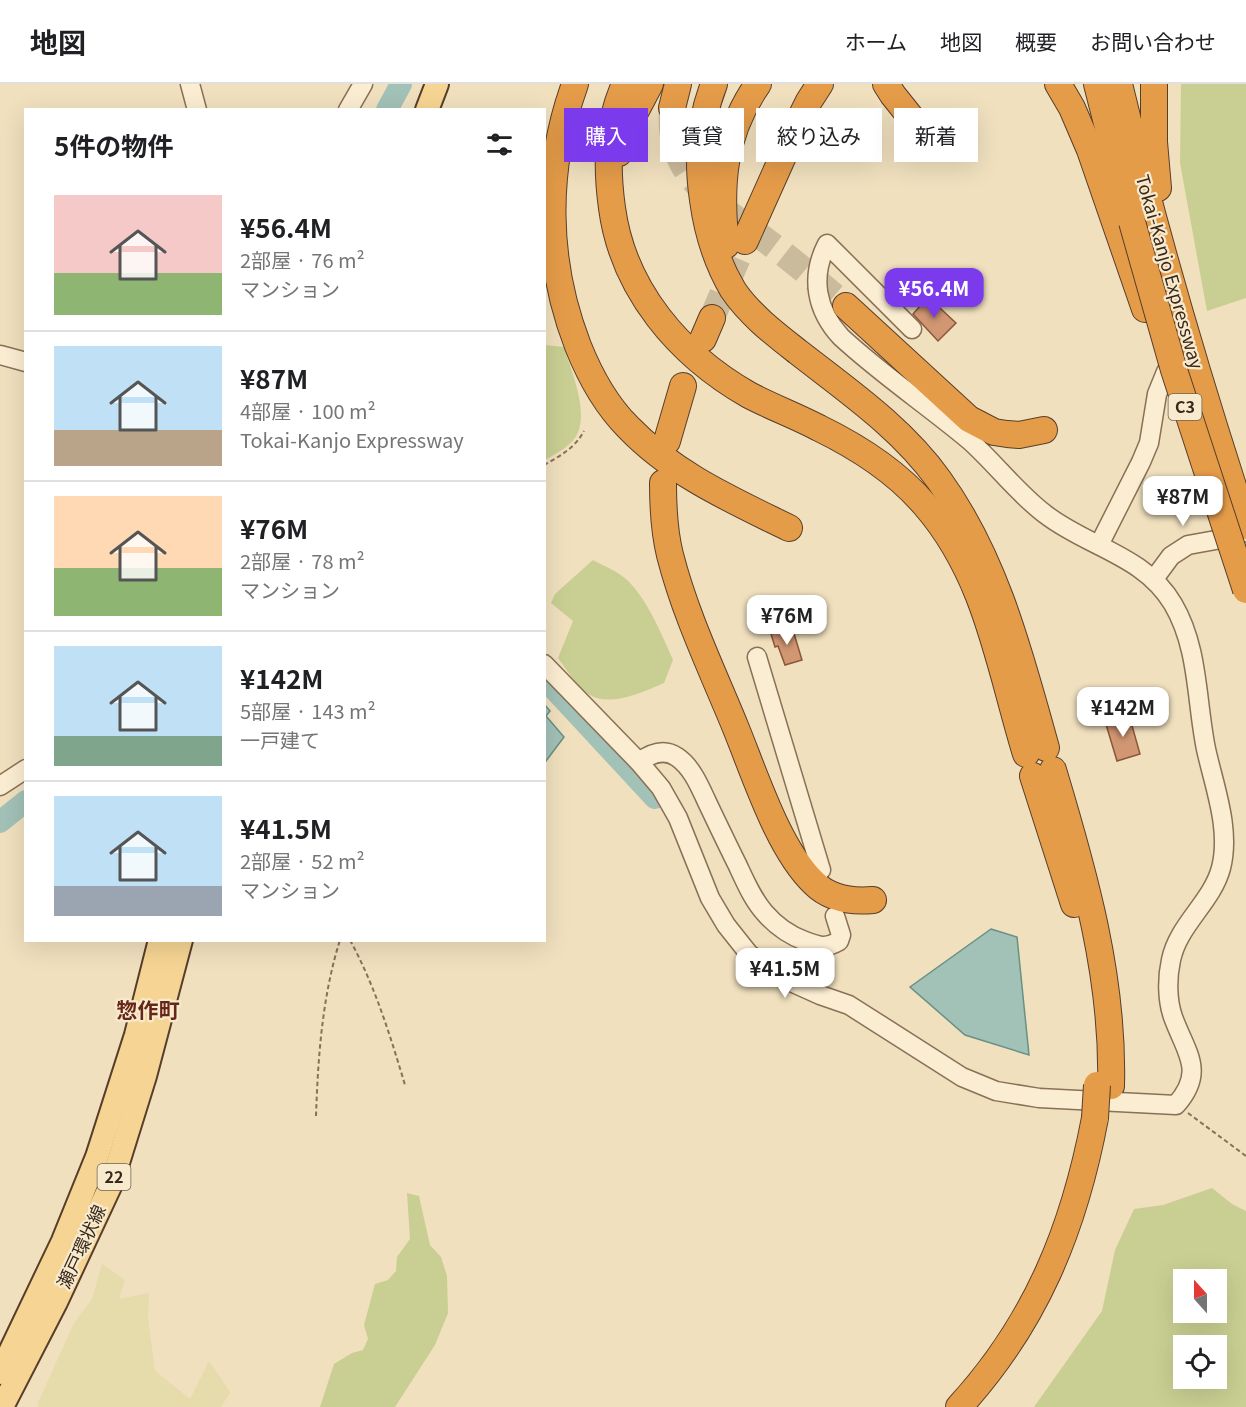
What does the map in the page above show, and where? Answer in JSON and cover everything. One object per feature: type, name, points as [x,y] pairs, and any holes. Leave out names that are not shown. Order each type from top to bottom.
[{"type":"highway","points":[[575,84],[561,127],[556,154],[552,235],[555,262],[566,311],[592,378],[627,426],[660,456],[704,485],[789,528]]},
{"type":"highway","points":[[625,84],[614,111],[610,130],[608,171],[613,216],[623,256],[640,293],[663,324],[712,370],[741,390],[820,428],[875,460],[907,487],[939,522],[964,561],[982,600],[1088,895],[1101,955],[1110,1018],[1102,1118],[1092,1197],[1083,1227],[1061,1281],[1047,1308],[1016,1359],[978,1407]]},
{"type":"highway","points":[[613,216],[618,158],[632,118],[650,84]]},
{"type":"highway","points":[[714,84],[702,124],[701,184],[713,243],[725,275],[742,301],[756,316],[888,424],[926,464],[953,500],[991,574],[1017,647],[1039,762]]},
{"type":"highway","points":[[756,316],[738,288],[728,259],[723,194],[729,143],[742,111],[758,84]]},
{"type":"highway","points":[[745,241],[797,125],[820,84]]},
{"type":"highway","points":[[886,84],[903,108]]},
{"type":"highway","points":[[1058,84],[1080,126],[1141,221],[1178,290],[1246,524]]},
{"type":"highway","name":"Tokai-Kanjo Expressway","points":[[1097,84],[1141,221]]},
{"type":"highway","name":"Tokai-Kanjo Expressway","points":[[1119,84],[1141,221],[1173,370],[1246,590]]},
{"type":"highway","points":[[1141,221],[1155,166],[1154,84]]},
{"type":"highway","points":[[846,306],[969,419],[994,432],[1007,434],[1019,435],[1044,430]]},
{"type":"highway","points":[[667,441],[683,386]]},
{"type":"highway","points":[[663,483],[665,530],[677,580],[778,829],[797,864],[824,892],[848,900],[873,900]]},
{"type":"highway","points":[[959,1407],[1005,1349],[1035,1302],[1070,1218],[1102,1118]]},
{"type":"main road","points":[[428,108],[436,84]]},
{"type":"main road","name":"瀬戸環状線","points":[[0,1373],[63,1241],[97,1157],[136,1035],[159,942]]},
{"type":"main road","name":"瀬戸環状線","points":[[3,1399],[56,1302],[112,1182],[145,1076],[181,942]]},
{"type":"street","points":[[190,84],[196,108]]},
{"type":"street","points":[[349,108],[363,84]]},
{"type":"street","points":[[546,666],[639,762],[661,788],[678,818],[710,898],[726,925],[749,954],[780,977],[849,1005],[962,1077],[996,1091],[1039,1098],[1176,1105],[1187,1093],[1192,1077],[1192,1064],[1170,1007],[1168,981],[1170,962],[1174,946],[1211,890],[1221,868],[1224,842],[1222,819],[1205,743],[1192,654],[1187,635],[1173,603],[1154,579],[1133,562],[1071,532],[1041,512],[976,447],[854,349],[832,328],[820,305],[816,282],[820,256],[827,244],[912,329]]},
{"type":"street","points":[[0,355],[24,361]]},
{"type":"street","points":[[1099,545],[1142,462],[1151,434],[1157,394],[1166,372]]},
{"type":"street","points":[[1154,579],[1171,556],[1188,544],[1246,535]]},
{"type":"street","points":[[757,657],[821,870]]},
{"type":"street","points":[[639,762],[653,754],[669,753],[676,756],[688,768],[699,785],[750,892],[764,912],[777,925],[792,936],[823,947],[832,946],[839,942],[841,935],[835,916]]},
{"type":"street","points":[[0,786],[24,770]]},
{"type":"path","points":[[546,464],[567,452],[584,431]]},
{"type":"path","points":[[316,1116],[317,1067],[326,1002],[340,942]]},
{"type":"path","points":[[351,942],[365,968],[392,1041],[405,1085]]},
{"type":"path","points":[[1176,1105],[1246,1156]]},
{"type":"shaded area","points":[[102,1264],[125,1280],[119,1299],[149,1293],[148,1318],[155,1371],[190,1399],[209,1361],[230,1392],[221,1407],[38,1407],[74,1323],[92,1299]]},
{"type":"green space","points":[[1181,84],[1246,84],[1246,298],[1207,311],[1180,163]]},
{"type":"green space","points":[[546,345],[564,347],[575,380],[580,405],[581,417],[575,438],[546,459]]},
{"type":"green space","points":[[593,560],[626,579],[647,606],[673,660],[664,683],[624,698],[593,697],[580,688],[558,658],[573,621],[551,603],[555,594]]},
{"type":"green space","points":[[1212,1188],[1232,1204],[1246,1211],[1246,1407],[1034,1407],[1102,1311],[1115,1250],[1134,1209],[1163,1205]]},
{"type":"green space","points":[[407,1193],[419,1196],[430,1245],[441,1257],[447,1276],[448,1313],[435,1345],[395,1407],[320,1407],[334,1364],[352,1353],[363,1350],[368,1339],[364,1325],[375,1284],[388,1280],[396,1271],[397,1257],[410,1239]]},
{"type":"water","points":[[546,716],[564,737],[546,761]]},
{"type":"water","points":[[991,929],[1017,937],[1029,1055],[965,1035],[910,987]]},
{"type":"building","points":[[928,297],[956,323],[938,341],[913,314]]},
{"type":"building","points":[[792,627],[802,660],[785,665],[771,634]]},
{"type":"building","points":[[1129,715],[1140,754],[1117,761],[1105,721]]},
{"type":"waterway","points":[[388,108],[401,84]]},
{"type":"waterway","points":[[546,684],[553,688],[655,798]]},
{"type":"waterway","points":[[0,822],[24,803]]},
{"type":"tunnel","points":[[682,162],[699,186],[717,204],[788,257],[846,306]]},
{"type":"tunnel","points":[[712,318],[745,241]]},
{"type":"district","name":"惣作町","points":[[148,1011]]}]
